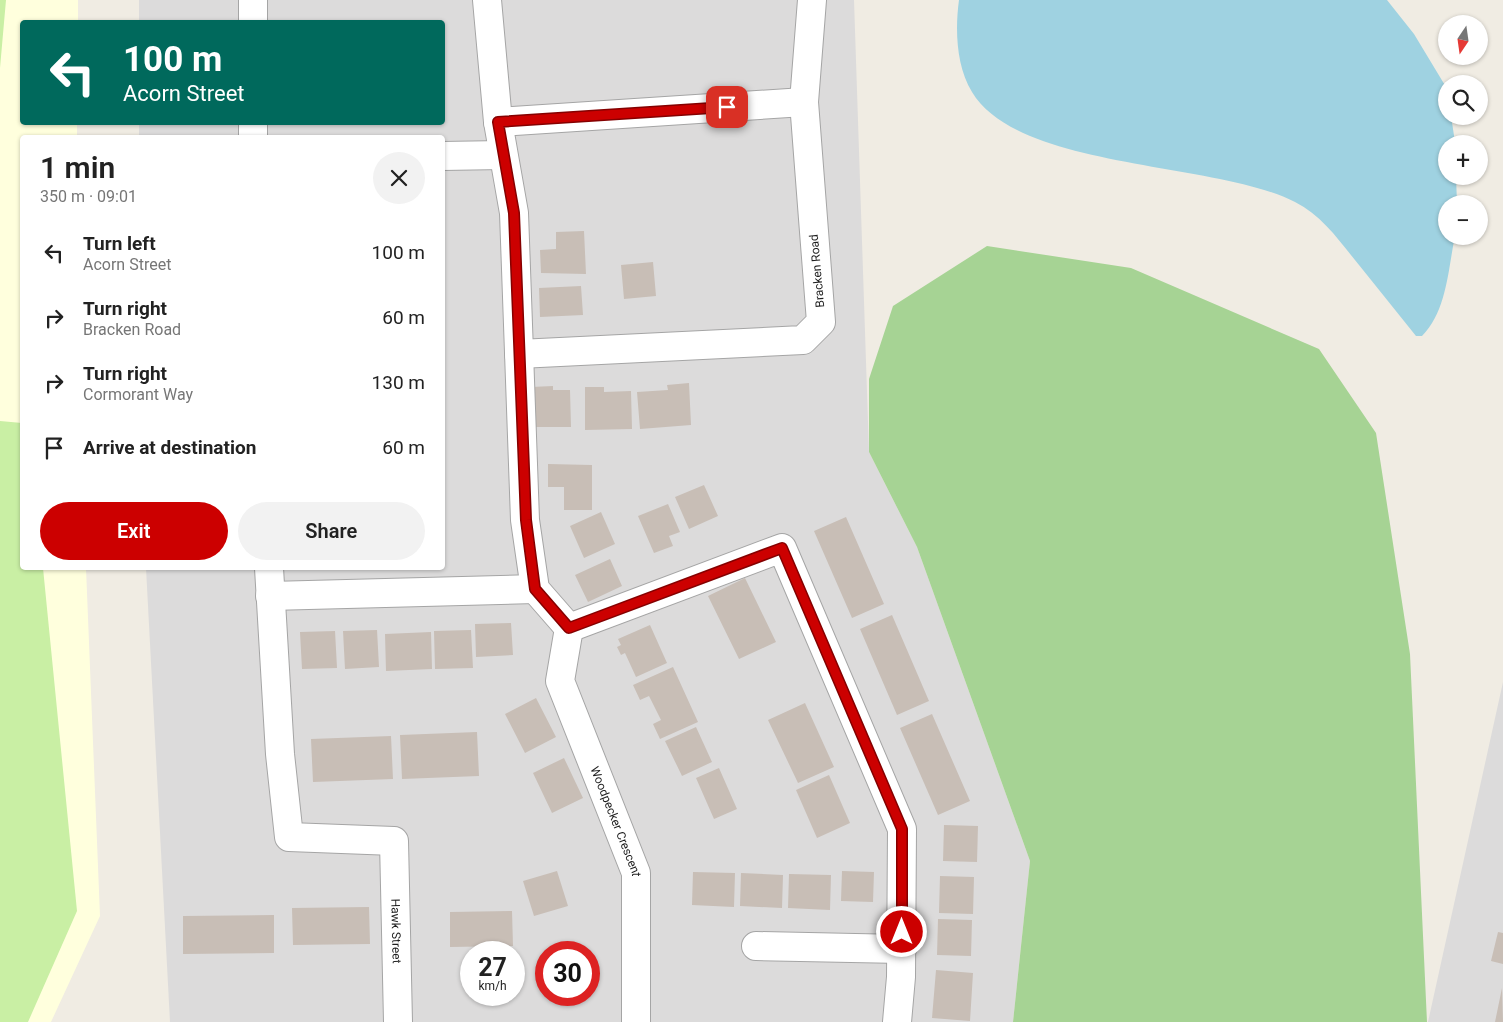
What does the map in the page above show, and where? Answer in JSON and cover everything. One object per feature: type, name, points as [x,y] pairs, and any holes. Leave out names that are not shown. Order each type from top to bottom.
[{"type":"street","points":[[253,0],[253,20]]},
{"type":"street","points":[[487,0],[498,122],[514,213],[518,354],[526,520],[535,589],[569,628],[782,548],[902,829],[902,949],[897,1022]]},
{"type":"street","name":"Bracken Road","points":[[518,354],[803,340],[821,322],[804,102],[812,0]]},
{"type":"street","points":[[498,122],[804,102]]},
{"type":"street","points":[[445,156],[504,155]]},
{"type":"street","points":[[269,570],[270,596],[535,589]]},
{"type":"street","name":"Hawk Street","points":[[270,596],[280,754],[289,837],[394,841],[398,1022]]},
{"type":"street","name":"Woodpecker Crescent","points":[[569,628],[560,681],[636,873],[636,1022]]},
{"type":"street","points":[[756,946],[902,949]]},
{"type":"shaded area","points":[[0,0],[78,0],[78,20],[20,20],[20,125],[77,125],[77,135],[20,135],[20,570],[86,570],[100,916],[51,1022],[0,1022]]},
{"type":"shaded area","points":[[139,0],[854,0],[869,452],[917,547],[1030,861],[1013,1022],[170,1022],[146,570],[445,570],[445,135],[139,135],[139,125],[445,125],[445,20],[139,20]]},
{"type":"shaded area","points":[[1503,682],[1503,1022],[1428,1022]]},
{"type":"green space","points":[[0,0],[6,0],[0,68]]},
{"type":"green space","points":[[987,246],[1131,268],[1319,349],[1376,433],[1410,654],[1427,1022],[1013,1022],[1030,861],[917,547],[869,452],[869,379],[893,306]]},
{"type":"green space","points":[[0,421],[20,423],[20,570],[43,570],[77,911],[28,1022],[0,1022]]},
{"type":"water","points":[[959,0],[1387,0],[1414,34],[1439,75],[1438,125],[1452,125],[1454,135],[1438,135],[1438,185],[1456,185],[1457,195],[1438,195],[1438,245],[1453,245],[1442,302],[1430,326],[1422,336],[1416,336],[1323,222],[1295,202],[1260,189],[1217,178],[1121,161],[1073,150],[1031,136],[996,117],[972,92],[967,82],[960,59],[957,23]]},
{"type":"building","points":[[584,231],[586,274],[541,273],[540,250],[556,249],[556,232]]},
{"type":"building","points":[[653,262],[656,296],[624,299],[621,265]]},
{"type":"building","points":[[581,286],[583,315],[540,317],[539,288]]},
{"type":"building","points":[[689,383],[691,425],[640,429],[637,392],[668,390],[667,385]]},
{"type":"building","points":[[553,386],[553,390],[570,390],[571,427],[532,427],[531,387]]},
{"type":"building","points":[[585,387],[604,387],[604,392],[631,391],[632,429],[585,430]]},
{"type":"building","points":[[548,464],[592,465],[592,510],[564,510],[564,487],[548,487]]},
{"type":"building","points":[[704,485],[718,516],[689,529],[675,497]]},
{"type":"building","points":[[668,504],[680,532],[669,536],[673,546],[654,553],[638,516]]},
{"type":"building","points":[[601,512],[615,544],[584,558],[570,526]]},
{"type":"building","points":[[846,517],[884,604],[852,618],[814,531]]},
{"type":"building","points":[[610,559],[622,586],[588,602],[575,575]]},
{"type":"building","points":[[745,578],[776,642],[739,659],[708,596]]},
{"type":"building","points":[[892,615],[929,701],[897,715],[860,629]]},
{"type":"building","points":[[511,623],[513,655],[476,657],[475,624]]},
{"type":"building","points":[[650,625],[667,663],[636,677],[625,653],[621,655],[617,647],[621,645],[618,639]]},
{"type":"building","points":[[377,630],[379,667],[345,669],[343,631]]},
{"type":"building","points":[[471,630],[473,668],[435,669],[434,631]]},
{"type":"building","points":[[335,631],[337,668],[302,669],[300,632]]},
{"type":"building","points":[[431,632],[432,669],[386,671],[385,634]]},
{"type":"building","points":[[673,667],[698,722],[660,739],[653,724],[661,720],[649,696],[640,700],[633,685]]},
{"type":"building","points":[[536,698],[556,737],[525,753],[505,714]]},
{"type":"building","points":[[805,703],[834,767],[798,783],[768,720]]},
{"type":"building","points":[[932,714],[970,801],[938,815],[900,728]]},
{"type":"building","points":[[696,727],[712,762],[682,776],[665,741]]},
{"type":"building","points":[[477,732],[479,776],[402,779],[400,735]]},
{"type":"building","points":[[391,736],[393,779],[313,782],[311,739]]},
{"type":"building","points":[[564,758],[583,798],[552,813],[533,773]]},
{"type":"building","points":[[719,768],[737,809],[714,819],[696,778]]},
{"type":"building","points":[[829,775],[850,823],[817,838],[796,790]]},
{"type":"building","points":[[944,825],[978,826],[977,862],[943,861]]},
{"type":"building","points":[[557,871],[568,906],[534,916],[523,881]]},
{"type":"building","points":[[842,871],[874,872],[873,902],[841,901]]},
{"type":"building","points":[[693,872],[735,873],[734,907],[692,905]]},
{"type":"building","points":[[741,873],[783,875],[782,908],[740,906]]},
{"type":"building","points":[[789,874],[831,875],[830,910],[788,908]]},
{"type":"building","points":[[940,876],[974,877],[973,914],[939,913]]},
{"type":"building","points":[[369,907],[370,944],[293,945],[292,908]]},
{"type":"building","points":[[512,911],[513,941],[460,941],[460,947],[450,947],[450,912]]},
{"type":"building","points":[[274,915],[274,953],[183,954],[183,916]]},
{"type":"building","points":[[938,919],[972,920],[971,956],[937,955]]},
{"type":"building","points":[[1498,932],[1503,933],[1503,964],[1491,961]]},
{"type":"building","points":[[936,970],[973,973],[970,1021],[932,1018]]},
{"type":"building","points":[[1502,988],[1503,1022],[1495,1022]]},
{"type":"route","points":[[727,107],[498,122],[514,213],[518,354],[526,520],[535,589],[569,628],[782,548],[902,829],[902,932]]}]
